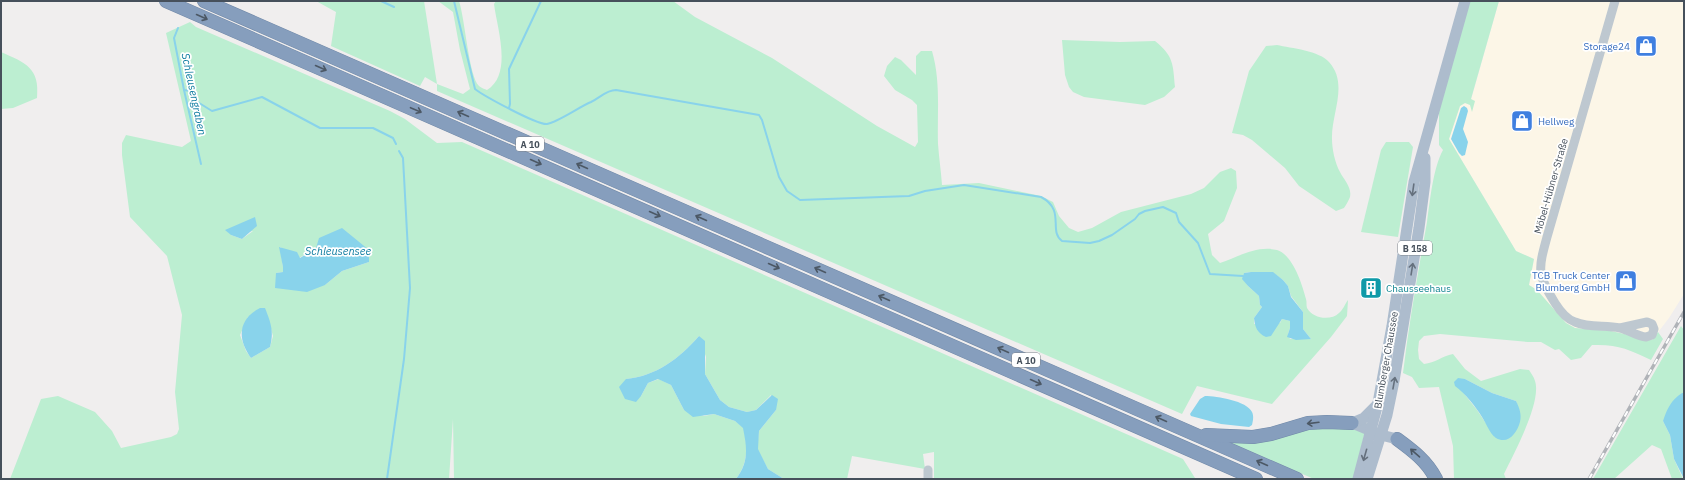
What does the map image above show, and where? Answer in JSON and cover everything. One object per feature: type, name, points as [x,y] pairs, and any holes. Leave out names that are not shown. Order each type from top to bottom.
[{"type":"highway","name":"A 10","points":[[166,1],[1256,479]]},
{"type":"highway","name":"A 10","points":[[204,1],[1297,479]]},
{"type":"highway","points":[[1197,435],[1253,437],[1271,434],[1308,424],[1327,422],[1352,423]]},
{"type":"highway","points":[[1397,438],[1416,453],[1436,479]]},
{"type":"main road","name":"Blumberger Chaussee","points":[[1367,479],[1376,433],[1378,403],[1392,326],[1414,182],[1465,1]]},
{"type":"main road","name":"Blumberger Chaussee","points":[[1358,479],[1376,433],[1387,415],[1420,220],[1425,182],[1425,146]]},
{"type":"main road","points":[[1352,423],[1364,418],[1378,403]]},
{"type":"main road","points":[[1387,415],[1391,429],[1397,438]]},
{"type":"main road","points":[[1352,423],[1376,433],[1397,438]]},
{"type":"street","name":"Möbel-Hübner-Straße","points":[[1615,1],[1548,233],[1540,267],[1542,282],[1561,312],[1566,317],[1581,324],[1620,328]]},
{"type":"shaded area","points":[[1499,1],[1684,1],[1684,294],[1669,318],[1652,340],[1575,328],[1566,323],[1537,290],[1529,285],[1534,259],[1516,251],[1449,139],[1460,106],[1465,103],[1471,105],[1472,111],[1471,100]]},
{"type":"green space","points":[[316,1],[424,1],[437,84],[425,77],[420,86],[331,46],[336,12]]},
{"type":"green space","points":[[438,1],[459,1],[472,71],[479,86],[487,90],[495,83],[501,62],[500,38],[494,4],[496,1],[673,1],[695,17],[772,58],[877,126],[915,147],[918,142],[917,105],[912,100],[895,90],[884,76],[887,66],[895,57],[901,60],[916,75],[916,56],[921,51],[932,51],[938,86],[938,144],[942,185],[979,183],[1041,196],[1053,202],[1059,216],[1069,228],[1078,232],[1092,228],[1121,212],[1191,194],[1204,188],[1220,172],[1231,168],[1236,171],[1237,188],[1224,221],[1208,234],[1212,255],[1220,263],[1255,250],[1277,250],[1288,258],[1296,271],[1304,293],[1307,308],[1313,315],[1322,318],[1336,316],[1343,309],[1348,300],[1347,316],[1331,337],[1272,404],[1197,386],[1182,414],[437,91],[437,84],[463,94],[470,89],[460,50],[453,12]],"holes":[[[1272,272],[1283,280],[1288,286],[1291,296],[1303,312],[1303,329],[1311,339],[1290,339],[1288,334],[1290,321],[1282,319],[1280,323],[1254,324],[1254,318],[1262,307],[1260,305],[1259,296],[1243,279],[1244,273]]]},
{"type":"green space","points":[[1469,1],[1499,1],[1471,99],[1475,101],[1472,112],[1470,105],[1465,103],[1460,106],[1449,139],[1516,251],[1534,259],[1529,285],[1537,290],[1566,323],[1575,328],[1611,331],[1652,340],[1658,332],[1663,339],[1651,360],[1616,346],[1592,345],[1581,358],[1571,360],[1559,349],[1555,350],[1541,342],[1440,334],[1424,336],[1419,341],[1418,350],[1419,359],[1424,364],[1453,354],[1465,369],[1481,381],[1520,369],[1529,370],[1532,375],[1535,381],[1535,401],[1526,428],[1504,474],[1506,479],[1454,479],[1453,446],[1439,387],[1419,388],[1412,377],[1403,373],[1432,185],[1443,150],[1439,145],[1439,106]],"holes":[[[1465,379],[1492,393],[1516,401],[1520,413],[1520,422],[1495,437],[1462,391]]]},
{"type":"green space","points":[[190,22],[196,27],[390,111],[405,119],[437,143],[462,142],[1183,459],[1195,478],[1198,479],[934,479],[934,452],[923,454],[925,469],[852,456],[847,479],[784,479],[768,469],[757,449],[759,431],[776,410],[771,395],[756,410],[747,412],[729,407],[720,400],[705,374],[706,357],[699,336],[683,352],[666,365],[647,374],[626,379],[641,396],[648,383],[659,379],[671,385],[684,410],[704,416],[714,414],[735,421],[744,428],[746,454],[743,466],[736,479],[454,479],[453,419],[449,479],[10,479],[41,399],[58,396],[95,412],[112,431],[121,448],[171,437],[177,434],[179,429],[175,392],[182,315],[167,256],[130,217],[122,155],[122,143],[126,135],[182,147],[191,141],[166,33]],"holes":[[[253,231],[242,239],[231,235]],[[280,247],[299,258],[316,248],[369,262],[342,271],[325,285],[276,273],[283,272]],[[248,317],[271,329],[273,336],[270,347],[251,358],[246,351],[240,335]]]},
{"type":"green space","points":[[1062,40],[1120,42],[1155,41],[1166,51],[1169,56],[1173,67],[1175,87],[1164,97],[1145,105],[1084,97],[1073,92],[1069,87],[1065,75]]},
{"type":"green space","points":[[1277,45],[1305,50],[1319,55],[1329,62],[1335,71],[1338,80],[1338,99],[1332,129],[1332,143],[1334,156],[1340,172],[1350,190],[1350,197],[1344,208],[1336,211],[1299,186],[1285,168],[1252,140],[1243,135],[1232,133],[1249,71],[1266,46]]},
{"type":"green space","points":[[1,52],[24,63],[34,73],[37,98],[13,108],[1,109]]},
{"type":"green space","points":[[1386,142],[1409,142],[1413,147],[1398,237],[1361,232],[1381,150]]},
{"type":"green space","points":[[1681,326],[1684,330],[1684,393],[1682,393],[1663,421],[1670,435],[1674,459],[1683,479],[1672,479],[1661,449],[1652,445],[1614,479],[1593,479]]},
{"type":"green space","points":[[1319,425],[1365,431],[1354,479],[1314,479],[1224,440]]},
{"type":"water","points":[[1464,106],[1468,111],[1463,129],[1468,142],[1465,155],[1462,156],[1451,139],[1461,108]]},
{"type":"water","points":[[255,217],[257,226],[242,239],[231,235],[225,230]]},
{"type":"water","name":"Schleusensee","points":[[342,228],[369,250],[369,262],[342,271],[325,285],[307,292],[275,288],[276,273],[283,272],[279,247],[297,252],[300,258],[316,248],[319,238]]},
{"type":"water","points":[[1273,272],[1283,280],[1288,286],[1291,297],[1303,312],[1303,329],[1311,339],[1296,340],[1287,337],[1290,328],[1290,321],[1282,319],[1271,336],[1266,337],[1259,332],[1254,318],[1262,307],[1260,305],[1259,296],[1242,279],[1244,273]]},
{"type":"water","points":[[260,308],[265,308],[269,318],[272,332],[271,342],[270,347],[251,358],[243,344],[242,330],[247,318]]},
{"type":"water","points":[[699,336],[705,341],[705,374],[720,400],[729,407],[747,412],[756,410],[772,395],[778,399],[776,410],[759,431],[758,449],[768,469],[784,479],[736,479],[743,467],[746,455],[743,428],[735,421],[714,414],[693,417],[684,410],[671,385],[658,379],[648,383],[636,402],[625,399],[619,387],[626,379],[647,374],[666,365],[683,352]]},
{"type":"water","points":[[1458,378],[1465,379],[1492,393],[1516,401],[1521,419],[1517,430],[1511,437],[1500,440],[1494,436],[1473,404],[1455,386],[1454,382]]},
{"type":"water","points":[[1682,393],[1684,393],[1684,479],[1674,459],[1670,435],[1663,421],[1670,405]]},
{"type":"water","points":[[1205,396],[1224,398],[1238,402],[1249,408],[1253,414],[1252,425],[1249,427],[1221,424],[1191,416],[1190,414],[1200,399]]},
{"type":"waterway","points":[[381,1],[394,7]]},
{"type":"waterway","points":[[454,1],[475,89],[511,110],[541,123],[552,123],[612,90],[759,115],[762,120],[779,177],[787,191],[800,200],[909,196],[925,191],[964,185],[1041,197],[1049,202],[1053,208],[1055,214],[1056,232],[1062,241],[1090,243],[1112,235],[1145,211],[1163,207],[1176,213],[1179,222],[1198,243],[1210,274],[1243,276]]},
{"type":"waterway","points":[[509,108],[509,69],[541,1]]},
{"type":"waterway","name":"Schleusengraben","points":[[178,28],[174,38],[201,164]]},
{"type":"waterway","points":[[184,90],[191,91],[196,101],[212,111],[262,97],[320,128],[373,128],[393,138],[396,144]]},
{"type":"waterway","points":[[387,479],[404,359],[410,288],[403,158],[399,151]]},
{"type":"railway","points":[[1589,479],[1684,312]]},
{"type":"place","name":"Storage24","points":[[1646,46]]},
{"type":"place","name":"Hellweg","points":[[1522,121]]},
{"type":"place","name":"TCB Truck Center Blumberg GmbH","points":[[1626,281]]},
{"type":"place","name":"Chausseehaus","points":[[1371,288]]}]
